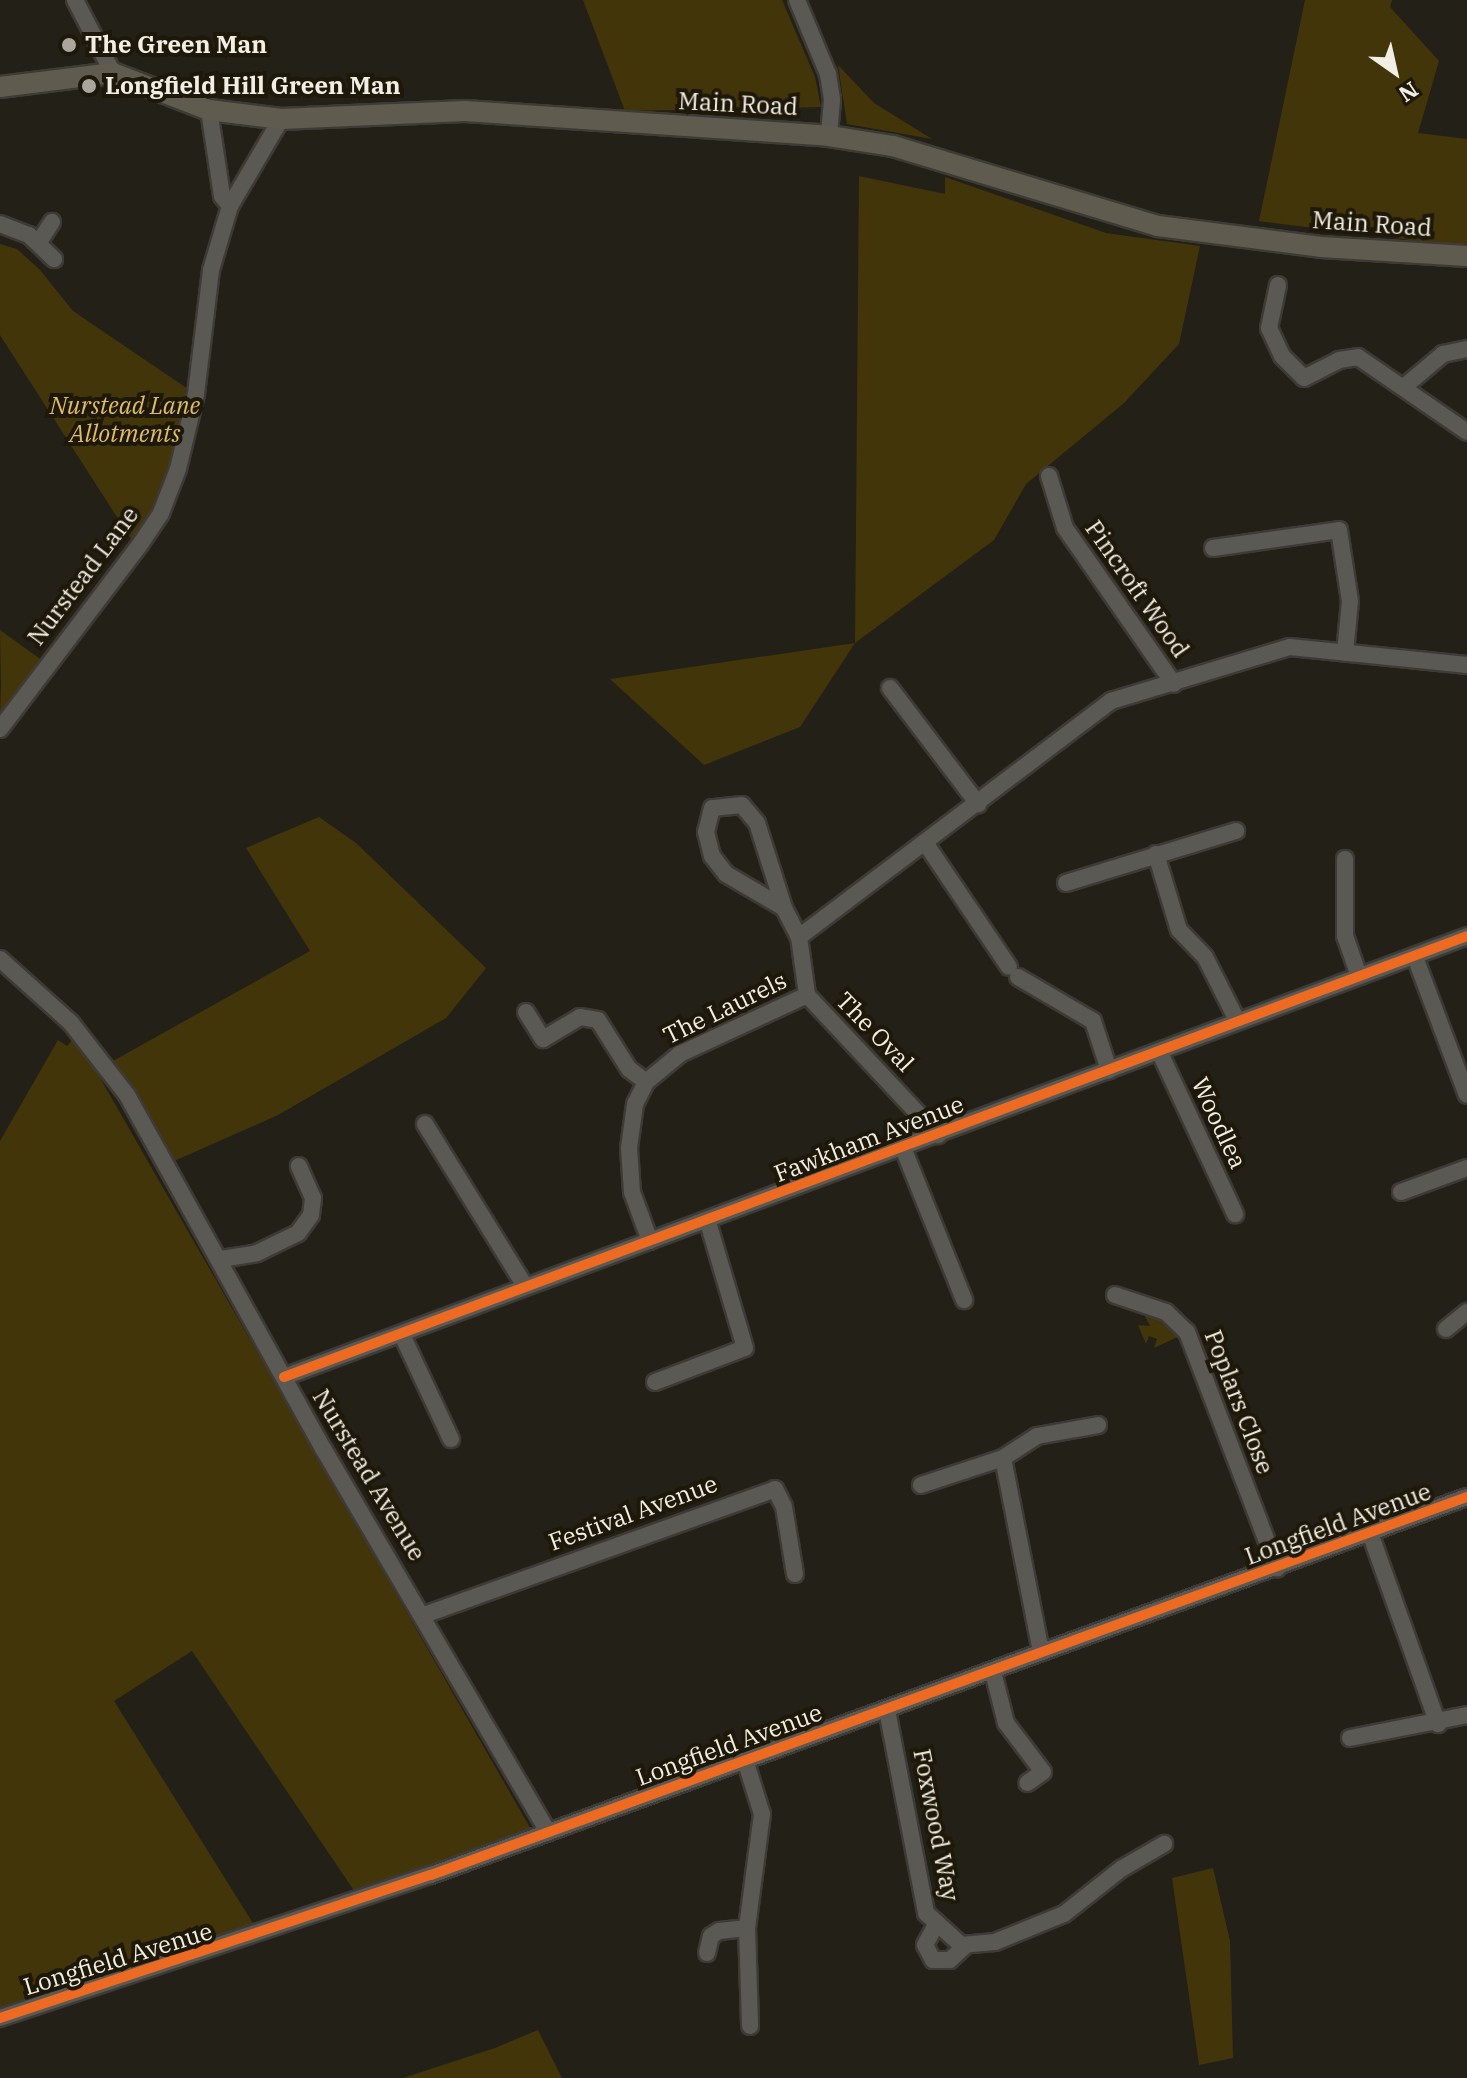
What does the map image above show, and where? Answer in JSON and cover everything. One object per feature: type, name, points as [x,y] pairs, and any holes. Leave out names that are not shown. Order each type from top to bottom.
[{"type":"main road","name":"Main Road","points":[[0,87],[113,73],[209,110],[281,119],[465,111],[829,136],[893,146],[1158,226],[1321,247],[1467,256]]},
{"type":"street","points":[[75,0],[113,73]]},
{"type":"street","points":[[797,0],[828,74],[832,100],[829,136]]},
{"type":"street","points":[[209,110],[222,196],[230,206]]},
{"type":"street","name":"Nurstead Lane","points":[[0,729],[161,513],[191,417],[211,270],[230,206],[281,119]]},
{"type":"street","points":[[39,242],[52,222]]},
{"type":"street","points":[[0,224],[39,242],[54,259]]},
{"type":"street","points":[[1278,285],[1269,328],[1282,356],[1304,378],[1339,360],[1358,357],[1405,386],[1467,432]]},
{"type":"street","points":[[1405,386],[1443,354],[1467,349]]},
{"type":"street","name":"Pincroft Wood","points":[[1049,476],[1065,528],[1174,684]]},
{"type":"street","points":[[1213,548],[1339,530],[1350,601],[1345,653]]},
{"type":"street","name":"Pincroft Wood","points":[[799,937],[926,844],[1092,712],[1111,701],[1290,647],[1467,665]]},
{"type":"street","points":[[890,688],[978,804]]},
{"type":"street","name":"The Oval","points":[[784,908],[726,874],[712,856],[706,832],[712,808],[742,805],[757,823],[784,908],[799,937],[807,995],[938,1135]]},
{"type":"street","points":[[1066,883],[1236,831]]},
{"type":"street","points":[[926,844],[1013,972],[1093,1021],[1109,1070]]},
{"type":"street","points":[[1156,854],[1179,930],[1205,957],[1237,1020]]},
{"type":"street","points":[[1345,859],[1345,936],[1359,976]]},
{"type":"street","name":"Fawkham Avenue","points":[[284,1377],[525,1286],[708,1222],[1160,1053],[1237,1020],[1467,936]]},
{"type":"street","points":[[1415,957],[1467,1095]]},
{"type":"street","name":"Nurstead Avenue","points":[[0,959],[71,1023],[127,1095],[284,1377],[548,1832]]},
{"type":"street","name":"The Laurels","points":[[646,1082],[680,1054],[807,995]]},
{"type":"street","points":[[526,1012],[546,1045],[580,1017],[593,1017],[629,1069],[646,1082],[635,1104],[629,1148],[632,1192],[650,1241]]},
{"type":"street","name":"Woodlea","points":[[1160,1053],[1235,1214]]},
{"type":"street","points":[[425,1124],[525,1286]]},
{"type":"street","points":[[903,1148],[964,1300]]},
{"type":"street","points":[[221,1259],[257,1253],[298,1233],[311,1215],[313,1198],[299,1166]]},
{"type":"street","points":[[1401,1192],[1467,1168]]},
{"type":"street","points":[[655,1382],[745,1348],[708,1222]]},
{"type":"street","name":"Poplars Close","points":[[1115,1295],[1166,1312],[1187,1332],[1277,1568]]},
{"type":"street","points":[[1446,1329],[1467,1312]]},
{"type":"street","points":[[402,1335],[451,1439]]},
{"type":"street","points":[[921,1485],[1003,1458],[1037,1436],[1098,1425]]},
{"type":"street","points":[[1003,1458],[1041,1652]]},
{"type":"street","name":"Festival Avenue","points":[[424,1615],[775,1489],[784,1507],[795,1574]]},
{"type":"street","name":"Longfield Avenue","points":[[0,2018],[260,1936],[746,1763],[1467,1497]]},
{"type":"street","points":[[1370,1533],[1438,1724]]},
{"type":"street","points":[[993,1672],[1006,1723],[1043,1772],[1027,1783]]},
{"type":"street","name":"Foxwood Way","points":[[887,1710],[923,1903],[937,1923],[965,1946]]},
{"type":"street","points":[[1350,1738],[1438,1724],[1467,1715]]},
{"type":"street","points":[[746,1763],[762,1814],[747,1928],[750,2026]]},
{"type":"street","points":[[937,1923],[925,1945],[933,1960],[950,1960],[965,1946],[995,1942],[1064,1914],[1121,1869],[1164,1844]]},
{"type":"street","points":[[707,1940],[733,1926],[747,1928]]},
{"type":"green space","points":[[583,0],[782,0],[815,77],[821,107],[625,111]]},
{"type":"green space","points":[[1305,0],[1392,0],[1390,7],[1439,61],[1418,133],[1467,139],[1467,247],[1259,221]]},
{"type":"green space","points":[[838,65],[874,103],[932,139],[847,124]]},
{"type":"green space","points":[[859,176],[945,194],[945,177],[1106,233],[1200,246],[1179,344],[1124,403],[1026,484],[994,540],[855,643]]},
{"type":"green space","name":"Nurstead Lane Allotments","points":[[0,244],[17,249],[40,270],[73,311],[188,389],[176,455],[159,499],[133,542],[0,335]]},
{"type":"green space","points":[[0,630],[43,661],[0,719],[1,685]]},
{"type":"green space","points":[[855,643],[800,727],[704,765],[610,679]]},
{"type":"green space","points":[[319,817],[356,843],[486,968],[446,1018],[278,1115],[172,1162],[113,1061],[310,951],[246,848]]},
{"type":"green space","points":[[76,1036],[532,1831],[357,1895],[192,1651],[114,1701],[256,1928],[206,1937],[0,2014],[0,1141],[58,1040],[67,1046]]},
{"type":"green space","points":[[1151,1313],[1165,1317],[1182,1335],[1154,1348],[1157,1339],[1149,1336],[1146,1344],[1138,1325],[1150,1326],[1145,1316]]},
{"type":"green space","points":[[1213,1868],[1230,1941],[1233,2058],[1199,2065],[1172,1878]]},
{"type":"green space","points":[[538,2030],[562,2078],[403,2078],[495,2048]]},
{"type":"cycle path","points":[[284,1377],[1467,936]]},
{"type":"cycle path","points":[[0,2018],[431,1875],[1467,1497]]},
{"type":"place","name":"The Green Man","points":[[69,45]]},
{"type":"place","name":"Longfield Hill Green Man","points":[[89,86]]}]
